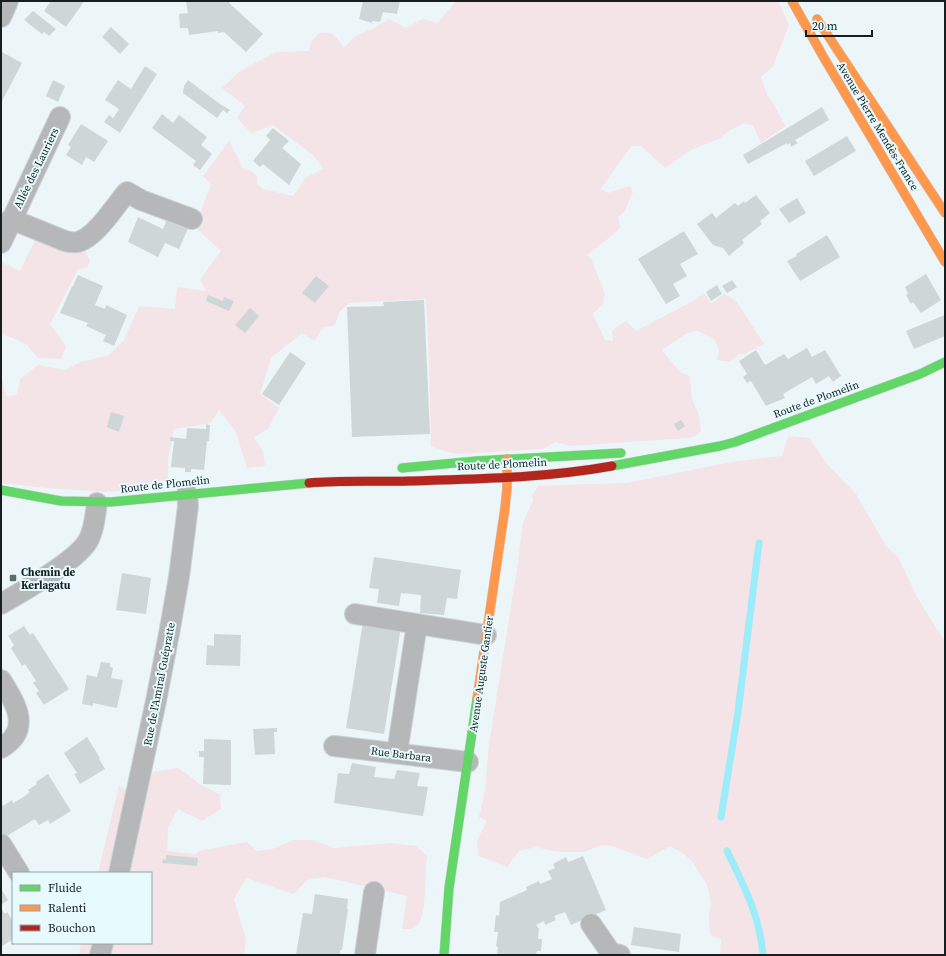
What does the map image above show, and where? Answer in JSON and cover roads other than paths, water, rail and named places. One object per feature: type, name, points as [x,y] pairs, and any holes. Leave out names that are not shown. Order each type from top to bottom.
[{"type":"street","points":[[1,17],[8,1]]},
{"type":"street","name":"Avenue Pierre Mendès-France","points":[[792,1],[824,58],[945,262]]},
{"type":"street","name":"Avenue Pierre Mendès-France","points":[[812,11],[945,213]]},
{"type":"street","name":"Allée des Lauriers","points":[[1,243],[60,117]]},
{"type":"street","name":"Allée des Lauriers","points":[[11,219],[65,241],[74,243],[79,242],[96,230],[126,192],[140,200],[192,219]]},
{"type":"street","name":"Route de Plomelin","points":[[1,490],[61,501],[97,503],[132,501],[187,494],[332,481],[409,481],[580,472],[720,446],[749,438],[860,395],[920,374],[945,362]]},
{"type":"street","name":"Route de Plomelin","points":[[920,374],[945,372]]},
{"type":"street","name":"Route de Plomelin","points":[[392,470],[476,460],[597,454],[672,454]]},
{"type":"street","name":"Avenue Auguste Gantier","points":[[434,955],[449,888],[468,762],[505,508],[507,459]]},
{"type":"street","name":"Route de Plomelin","points":[[332,481],[379,472]]},
{"type":"street","name":"Rue de l'Amiral Guépratte","points":[[120,872],[156,701],[179,577],[188,506],[187,494]]},
{"type":"street","points":[[1,604],[82,550],[92,532],[97,503]]},
{"type":"street","points":[[354,614],[486,635]]},
{"type":"street","points":[[397,753],[417,624]]},
{"type":"street","points":[[1,680],[13,698],[19,714],[18,729],[13,739],[1,748]]},
{"type":"street","name":"Rue Barbara","points":[[334,746],[468,762]]},
{"type":"street","points":[[1,844],[18,872]]},
{"type":"street","name":"Avenue Auguste Gantier","points":[[444,955],[449,888]]},
{"type":"street","points":[[365,955],[374,892]]},
{"type":"street","points":[[591,924],[611,953],[620,955]]},
{"type":"street","points":[[100,955],[103,944]]},
{"type":"waterway","points":[[721,817],[738,712],[759,543]]},
{"type":"waterway","points":[[727,851],[755,914],[763,955]]},
{"type":"place","name":"Chemin de Kerlagatu","points":[[13,578]]}]
